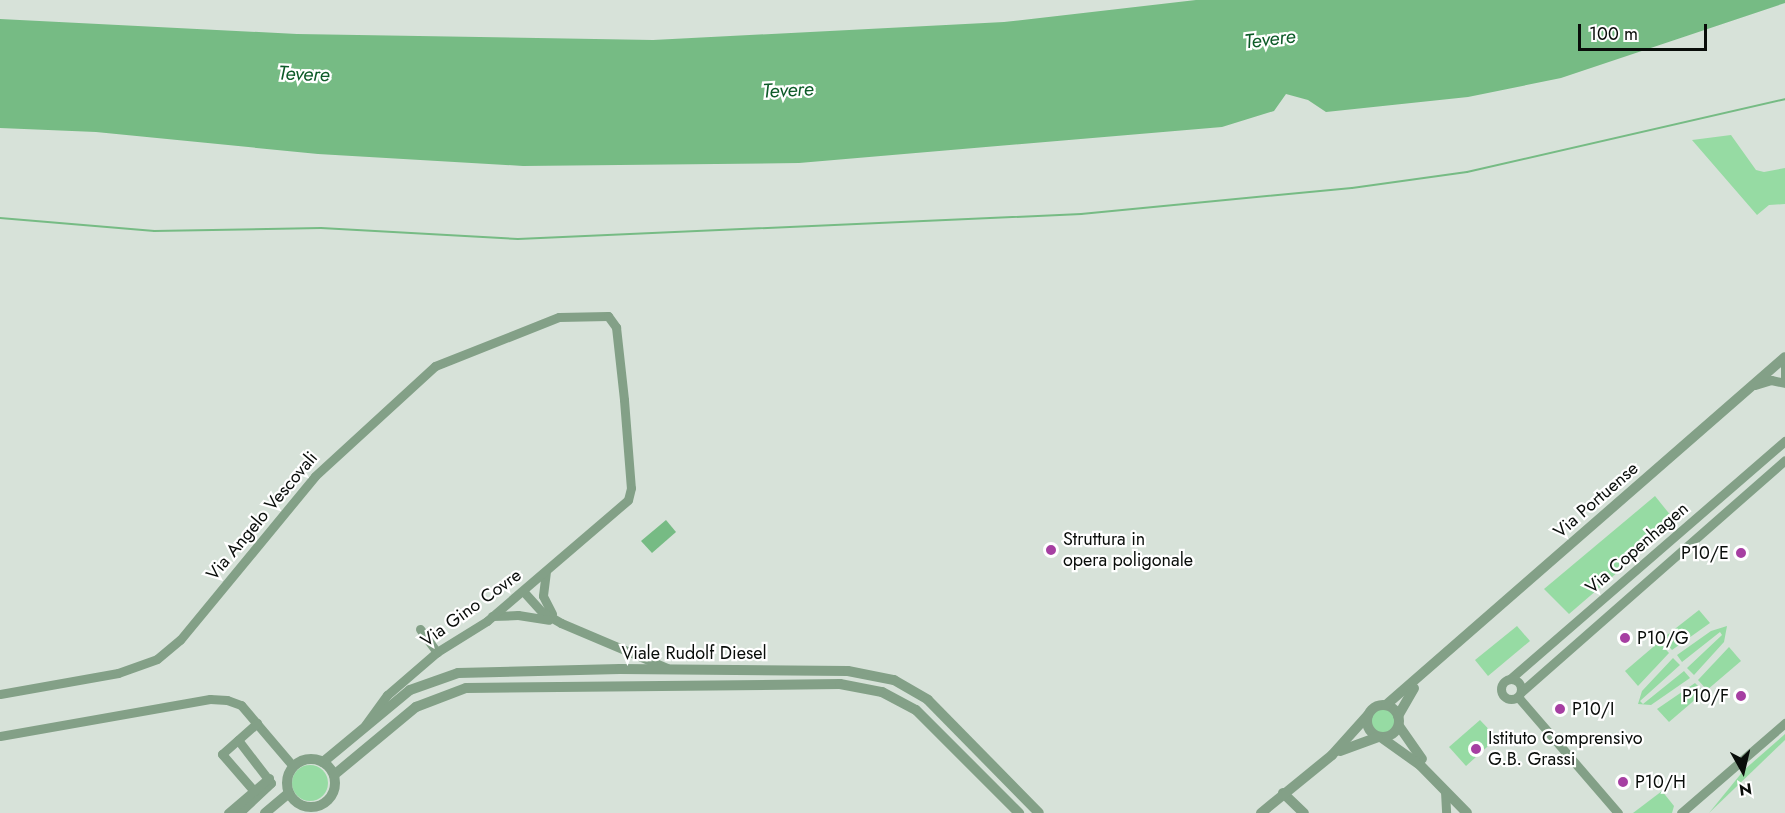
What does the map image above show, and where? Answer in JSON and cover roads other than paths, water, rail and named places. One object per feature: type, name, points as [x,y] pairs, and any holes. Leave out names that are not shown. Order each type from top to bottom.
[{"type":"street","name":"Via Angelo Vescovali","points":[[0,694],[118,673],[157,659],[180,640],[315,476],[435,366],[543,322],[574,315],[605,315],[613,321],[616,331],[631,492],[626,502],[604,521]]},
{"type":"street","name":"Via Portuense","points":[[1386,705],[1785,357]]},
{"type":"street","points":[[1750,387],[1772,380],[1785,382],[1785,364]]},
{"type":"street","name":"Via Copenhagen","points":[[1510,679],[1785,441]]},
{"type":"street","name":"Via Copenhagen","points":[[1519,694],[1785,460]]},
{"type":"street","name":"Via Gino Covre","points":[[364,727],[383,698],[437,652],[492,616],[604,521]]},
{"type":"street","points":[[1690,522],[1699,535]]},
{"type":"street","points":[[1681,529],[1681,535],[1691,542]]},
{"type":"street","points":[[546,572],[544,603],[561,623]]},
{"type":"street","points":[[523,591],[542,612],[561,623],[669,669]]},
{"type":"street","points":[[492,616],[525,615],[561,623]]},
{"type":"street","points":[[420,629],[437,652]]},
{"type":"street","name":"Via Portuense","points":[[1399,721],[1407,696],[1428,668]]},
{"type":"street","name":"Viale Rudolf Diesel","points":[[323,762],[410,690],[458,673],[669,669],[848,670],[898,681],[919,693],[951,721],[1039,813]]},
{"type":"street","points":[[1519,694],[1509,699],[1501,692],[1502,685],[1510,679],[1519,684],[1519,694],[1618,813]]},
{"type":"street","name":"Viale Rudolf Diesel","points":[[334,775],[411,710],[465,688],[840,684],[882,692],[916,710],[1019,813]]},
{"type":"street","points":[[0,736],[210,699],[241,705],[293,766]]},
{"type":"street","points":[[1261,813],[1332,755],[1374,708],[1386,705],[1399,721],[1432,777]]},
{"type":"street","points":[[1368,715],[1368,728],[1432,777],[1467,813]]},
{"type":"street","points":[[1332,755],[1380,737],[1392,735],[1399,721]]},
{"type":"street","points":[[254,791],[222,754],[257,723]]},
{"type":"street","points":[[1683,811],[1785,723]]},
{"type":"street","points":[[238,740],[269,778],[269,787],[239,813]]},
{"type":"street","points":[[291,813],[302,805],[324,802],[334,790],[334,775],[323,762],[307,759],[293,766],[287,779],[289,793],[302,805]]},
{"type":"street","points":[[228,813],[269,778]]},
{"type":"street","points":[[1445,791],[1446,813]]},
{"type":"street","points":[[266,813],[289,793]]},
{"type":"street","points":[[1283,793],[1304,813]]},
{"type":"water","name":"Tevere","points":[[1196,0],[1785,0],[1785,3],[1561,78],[1468,97],[1326,112],[1308,100],[1286,94],[1274,111],[1222,127],[799,163],[523,166],[318,154],[96,132],[0,128],[0,19],[297,34],[653,40],[1004,22]]},
{"type":"water","points":[[666,520],[676,532],[652,553],[641,541]]},
{"type":"waterway","points":[[0,218],[154,231],[321,228],[518,239],[1081,214],[1352,188],[1467,172],[1785,99]]},
{"type":"place","name":"Struttura in opera poligonale","points":[[1051,550]]},
{"type":"place","name":"P10/E","points":[[1741,553]]},
{"type":"place","name":"P10/G","points":[[1625,638]]},
{"type":"place","name":"P10/F","points":[[1741,696]]},
{"type":"place","name":"P10/I","points":[[1560,709]]},
{"type":"place","name":"Istituto Comprensivo G.B. Grassi","points":[[1476,749]]},
{"type":"place","name":"P10/H","points":[[1623,782]]}]
